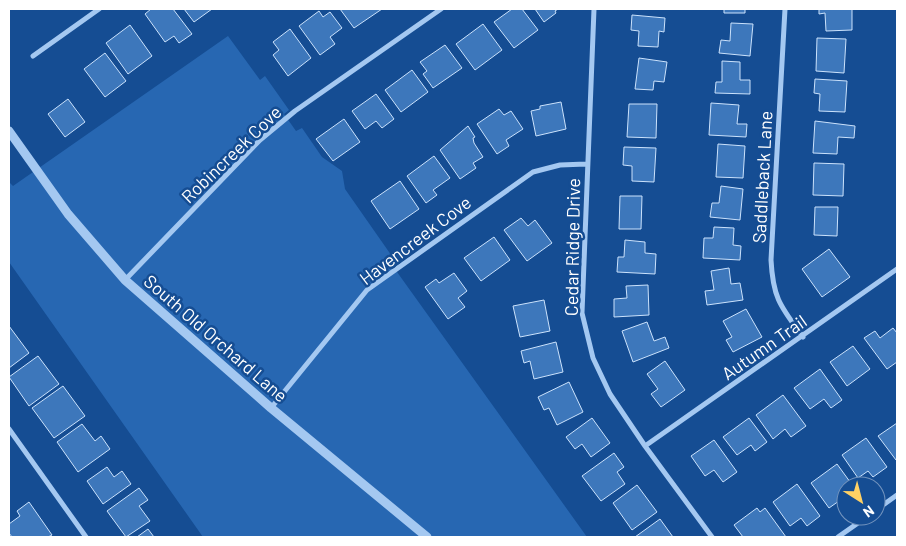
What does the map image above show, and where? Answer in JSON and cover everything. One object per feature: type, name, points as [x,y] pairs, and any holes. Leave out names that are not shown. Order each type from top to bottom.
[{"type":"street","points":[[33,56],[99,9]]},
{"type":"street","name":"Robincreek Cove","points":[[125,280],[260,140],[286,118],[441,9]]},
{"type":"street","name":"Cedar Ridge Drive","points":[[594,9],[586,164],[582,313],[593,358],[610,394],[645,446],[712,537]]},
{"type":"street","name":"Saddleback Lane","points":[[785,9],[771,260],[772,285],[781,307],[803,337]]},
{"type":"street","name":"South Old Orchard Lane","points":[[10,136],[68,214],[125,280],[270,408],[427,537]]},
{"type":"street","name":"Havencreek Cove","points":[[270,408],[367,290],[533,172],[560,166],[586,164]]},
{"type":"street","name":"Autumn Trail","points":[[645,446],[803,337],[897,269]]},
{"type":"street","points":[[9,429],[86,537]]},
{"type":"street","points":[[886,503],[897,495]]},
{"type":"street","points":[[838,537],[854,526]]},
{"type":"shaded area","points":[[228,36],[260,80],[265,76],[289,110],[284,114],[296,131],[302,128],[322,157],[342,171],[345,189],[396,262],[392,265],[587,537],[203,537],[9,262],[9,182],[13,186]]},
{"type":"building","points":[[151,9],[173,9],[192,34],[179,43],[174,36],[165,42],[145,14]]},
{"type":"building","points":[[184,9],[212,9],[194,22]]},
{"type":"building","points":[[340,9],[382,9],[354,28]]},
{"type":"building","points":[[512,9],[522,9],[538,30],[514,48],[494,22]]},
{"type":"building","points":[[535,9],[558,9],[555,11],[556,13],[544,22]]},
{"type":"building","points":[[724,9],[745,9],[745,13],[724,13]]},
{"type":"building","points":[[819,9],[852,9],[852,30],[826,31],[825,13],[819,14]]},
{"type":"building","points":[[319,11],[323,17],[330,12],[342,28],[330,37],[335,44],[320,55],[299,26]]},
{"type":"building","points":[[632,15],[665,18],[664,32],[659,31],[658,47],[638,46],[639,31],[631,30]]},
{"type":"building","points":[[731,23],[753,24],[750,56],[719,53],[721,40],[730,41]]},
{"type":"building","points":[[483,24],[502,50],[475,70],[456,44]]},
{"type":"building","points":[[130,25],[152,56],[128,74],[106,43]]},
{"type":"building","points":[[290,29],[311,58],[288,76],[273,55],[279,50],[273,42]]},
{"type":"building","points":[[817,38],[846,39],[844,73],[816,71]]},
{"type":"building","points":[[445,45],[462,68],[433,88],[423,74],[427,71],[420,62]]},
{"type":"building","points":[[105,53],[126,81],[105,97],[84,69]]},
{"type":"building","points":[[639,58],[667,62],[664,82],[654,81],[653,90],[635,89]]},
{"type":"building","points":[[722,61],[740,62],[740,80],[750,80],[750,94],[715,93],[716,82],[722,82]]},
{"type":"building","points":[[412,70],[428,92],[401,112],[385,90]]},
{"type":"building","points":[[815,79],[847,81],[845,112],[819,111],[820,94],[814,93]]},
{"type":"building","points":[[376,94],[394,119],[382,128],[376,121],[365,129],[352,111]]},
{"type":"building","points":[[68,99],[85,122],[65,137],[48,114]]},
{"type":"building","points":[[561,102],[566,129],[536,136],[531,111],[540,109],[540,106]]},
{"type":"building","points":[[711,103],[739,105],[737,124],[747,124],[746,137],[709,135]]},
{"type":"building","points":[[629,104],[657,104],[656,138],[627,137]]},
{"type":"building","points":[[499,109],[504,115],[511,111],[523,129],[506,140],[509,146],[497,154],[477,124]]},
{"type":"building","points":[[344,119],[360,142],[333,161],[316,139]]},
{"type":"building","points":[[815,121],[855,126],[854,138],[838,137],[837,154],[813,153]]},
{"type":"building","points":[[468,126],[475,137],[473,138],[474,143],[483,157],[473,163],[476,168],[460,179],[440,150]]},
{"type":"building","points":[[718,144],[745,146],[743,178],[716,177]]},
{"type":"building","points":[[624,147],[656,148],[654,182],[632,181],[632,166],[623,165]]},
{"type":"building","points":[[434,156],[450,178],[433,190],[437,195],[426,203],[407,176]]},
{"type":"building","points":[[814,163],[844,164],[843,196],[813,195]]},
{"type":"building","points":[[400,181],[419,209],[390,229],[371,201]]},
{"type":"building","points":[[721,186],[743,189],[740,220],[710,217],[712,203],[719,203]]},
{"type":"building","points":[[620,196],[642,196],[641,229],[619,229]]},
{"type":"building","points":[[815,207],[838,207],[837,236],[814,235]]},
{"type":"building","points":[[521,218],[528,226],[535,220],[552,243],[527,261],[504,230]]},
{"type":"building","points":[[714,227],[734,228],[733,245],[741,246],[740,260],[703,258],[704,238],[713,238]]},
{"type":"building","points":[[494,237],[510,260],[481,281],[464,258]]},
{"type":"building","points":[[625,240],[645,242],[645,253],[656,254],[655,274],[617,272],[618,257],[624,257]]},
{"type":"building","points":[[829,249],[850,277],[822,297],[802,269]]},
{"type":"building","points":[[729,268],[731,284],[740,283],[743,300],[707,305],[705,291],[714,290],[711,271]]},
{"type":"building","points":[[454,273],[467,291],[458,298],[465,307],[448,319],[425,287],[436,279],[439,283]]},
{"type":"building","points":[[648,285],[649,315],[614,317],[614,299],[627,298],[626,286]]},
{"type":"building","points":[[544,300],[550,331],[520,337],[513,306]]},
{"type":"building","points":[[746,309],[762,337],[733,352],[726,340],[732,337],[723,321]]},
{"type":"building","points":[[647,322],[654,341],[665,337],[669,348],[633,362],[622,331]]},
{"type":"building","points":[[9,326],[29,353],[9,368]]},
{"type":"building","points":[[893,328],[897,333],[897,362],[887,369],[864,338],[875,331],[880,338]]},
{"type":"building","points":[[556,342],[563,372],[534,379],[530,361],[524,363],[521,351]]},
{"type":"building","points":[[853,346],[870,369],[847,386],[830,362]]},
{"type":"building","points":[[38,356],[59,384],[29,406],[9,377]]},
{"type":"building","points":[[665,361],[685,390],[661,407],[651,394],[658,389],[647,374]]},
{"type":"building","points":[[820,369],[842,400],[831,408],[824,399],[810,409],[794,388]]},
{"type":"building","points":[[569,382],[583,412],[557,425],[549,408],[544,410],[538,397]]},
{"type":"building","points":[[63,386],[85,416],[54,438],[32,408]]},
{"type":"building","points":[[783,395],[806,426],[791,437],[785,429],[773,439],[756,415]]},
{"type":"building","points":[[592,418],[610,443],[591,457],[582,444],[575,449],[566,437]]},
{"type":"building","points":[[749,418],[767,442],[755,451],[751,445],[737,455],[723,437]]},
{"type":"building","points":[[897,423],[897,459],[896,460],[878,436]]},
{"type":"building","points":[[82,424],[95,441],[101,436],[110,449],[78,472],[57,442]]},
{"type":"building","points":[[866,438],[887,467],[874,476],[868,471],[861,476],[857,476],[842,455]]},
{"type":"building","points":[[714,440],[737,472],[723,482],[714,470],[705,476],[691,456]]},
{"type":"building","points":[[614,453],[624,467],[617,472],[625,484],[601,501],[582,476]]},
{"type":"building","points":[[837,464],[846,476],[836,476],[836,503],[829,508],[811,483]]},
{"type":"building","points":[[107,467],[114,477],[122,471],[131,484],[103,504],[87,481]]},
{"type":"building","points":[[797,484],[820,516],[807,526],[801,518],[790,526],[773,502]]},
{"type":"building","points":[[637,485],[657,512],[632,530],[613,503]]},
{"type":"building","points":[[139,488],[148,500],[139,506],[150,521],[126,537],[107,511]]},
{"type":"building","points":[[29,502],[52,535],[48,537],[12,537],[9,533],[9,524],[20,516],[17,511]]},
{"type":"building","points":[[757,508],[760,512],[765,508],[786,537],[743,537],[734,525]]},
{"type":"building","points":[[660,519],[673,537],[635,537]]},
{"type":"building","points":[[148,529],[154,537],[137,537]]}]
